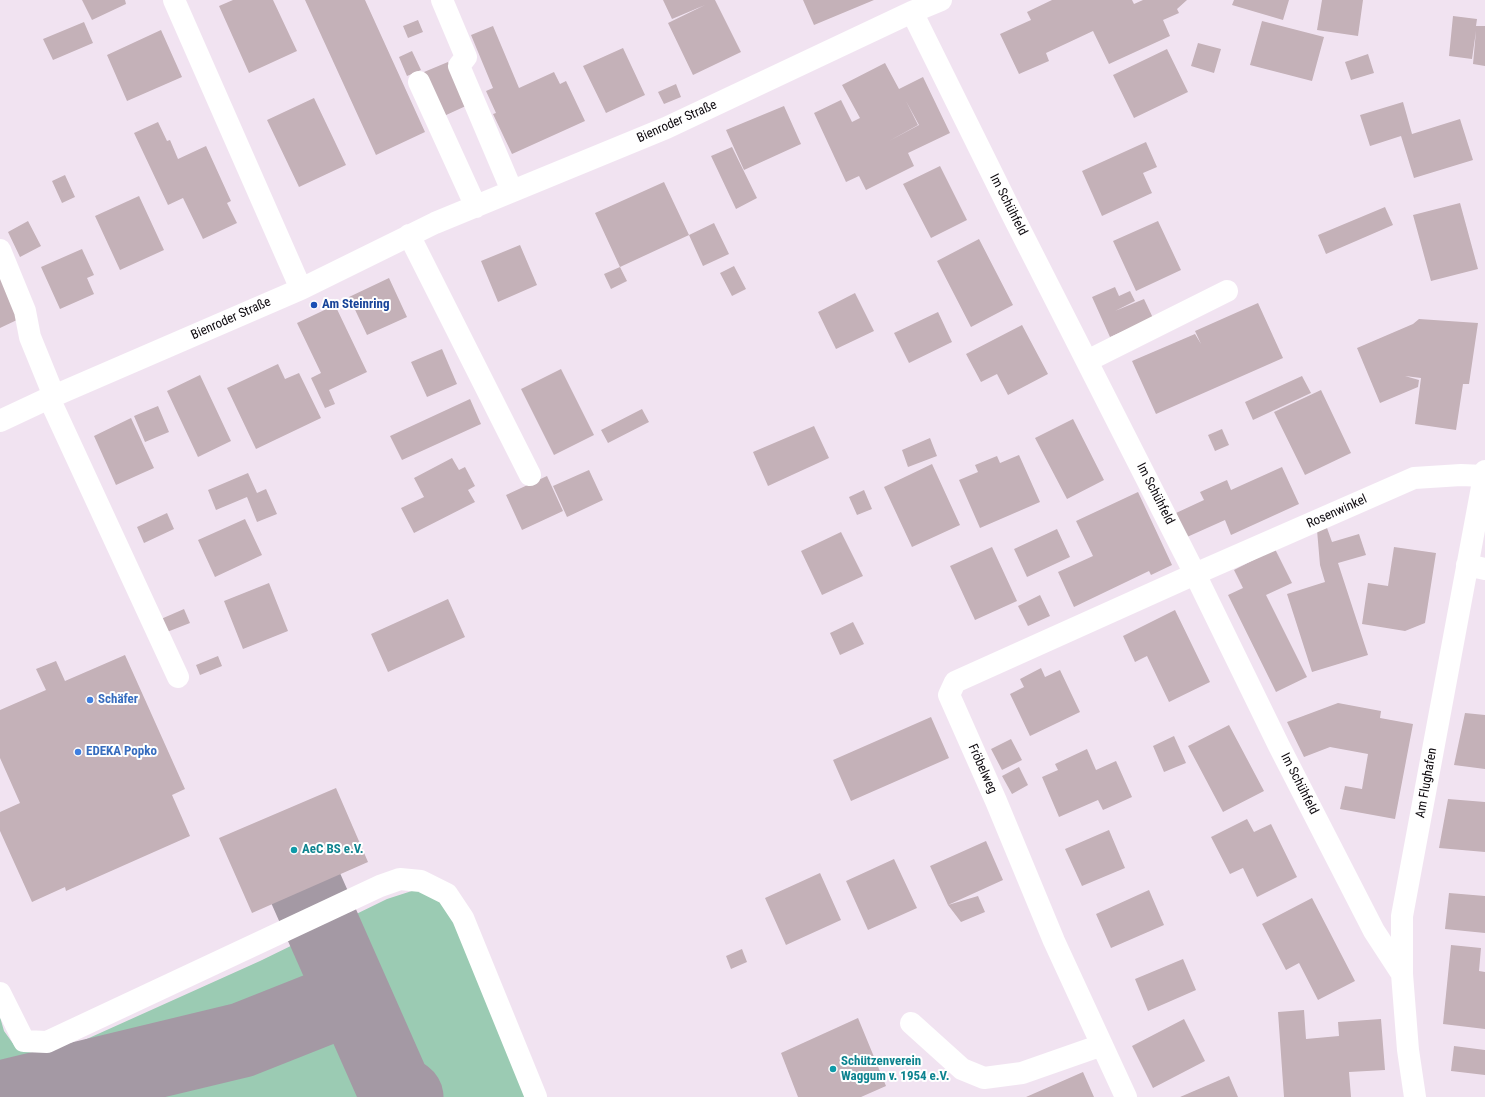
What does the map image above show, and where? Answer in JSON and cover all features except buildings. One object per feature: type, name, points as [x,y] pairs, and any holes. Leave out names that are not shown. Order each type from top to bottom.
[{"type":"street","points":[[174,0],[301,289]]},
{"type":"street","points":[[442,0],[466,57],[459,66],[512,191]]},
{"type":"street","name":"Bienroder Straße","points":[[0,421],[301,289],[409,235],[666,128],[912,12],[941,0]]},
{"type":"street","name":"Im Schühfeld","points":[[912,12],[1013,216],[1195,574],[1279,746],[1370,924],[1402,974]]},
{"type":"street","points":[[419,82],[476,207]]},
{"type":"street","points":[[409,235],[530,475]]},
{"type":"street","points":[[0,250],[25,312],[30,337],[52,397],[178,677]]},
{"type":"street","points":[[1087,361],[1227,291]]},
{"type":"street","name":"Rosenwinkel","points":[[1195,574],[1414,478],[1484,474]]},
{"type":"street","name":"Am Flughafen","points":[[1415,1097],[1408,1050],[1402,974],[1402,916],[1476,567],[1484,474]]},
{"type":"street","name":"Fröbelweg","points":[[1126,1097],[1054,941],[996,801],[949,695],[955,682],[1195,574]]},
{"type":"street","points":[[0,993],[24,1041],[47,1042],[380,886],[400,879],[421,881],[447,894],[463,918],[536,1097]]},
{"type":"street","points":[[911,1023],[962,1069],[984,1078],[1022,1073],[1102,1045]]},
{"type":"green space","points":[[418,889],[443,897],[532,1097],[0,1097],[0,1017],[4,1031],[17,1049],[42,1055],[69,1047],[260,961],[387,899]]},
{"type":"taxiway","points":[[306,889],[394,1088],[406,1097]]},
{"type":"taxiway","points":[[5,1097],[242,1040],[353,996]]},
{"type":"place","name":"Am Steinring","points":[[314,305]]},
{"type":"place","name":"Schäfer","points":[[90,700]]},
{"type":"place","name":"EDEKA Popko","points":[[78,752]]},
{"type":"place","name":"AeC BS e.V.","points":[[294,850]]},
{"type":"place","name":"Schützenverein Waggum v. 1954 e.V.","points":[[833,1069]]}]
